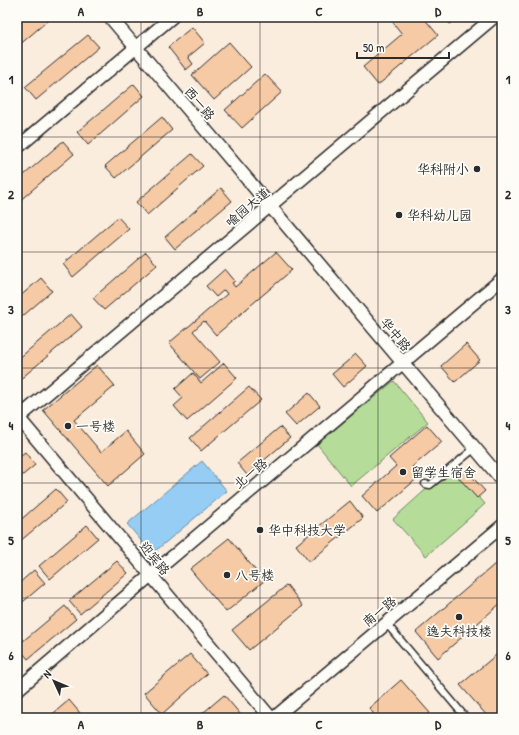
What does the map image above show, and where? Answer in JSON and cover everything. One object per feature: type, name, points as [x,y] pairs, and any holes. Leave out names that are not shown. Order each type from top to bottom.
[{"type":"street","name":"西一路","points":[[110,17],[270,206]]},
{"type":"street","points":[[17,148],[172,17]]},
{"type":"street","name":"喻园大道","points":[[17,418],[494,17]]},
{"type":"street","name":"华中路","points":[[270,206],[502,480]]},
{"type":"street","name":"北一路","points":[[17,690],[502,279]]},
{"type":"street","name":"迎宾路","points":[[17,418],[272,718]]},
{"type":"street","name":"南一路","points":[[272,718],[502,526]]},
{"type":"lane","points":[[425,484],[430,485],[475,448]]},
{"type":"lane","points":[[386,623],[466,718]]},
{"type":"shaded area","name":"华中科技大学","points":[[17,17],[502,17],[502,718],[17,718]]},
{"type":"green space","points":[[394,381],[428,422],[351,486],[317,444]]},
{"type":"green space","points":[[452,466],[485,504],[426,556],[393,519]]},
{"type":"water","points":[[202,461],[227,491],[159,548],[156,550],[149,550],[127,524]]},
{"type":"building","points":[[26,17],[52,17],[17,47],[17,25]]},
{"type":"building","points":[[394,17],[423,17],[438,35],[378,85],[363,67],[402,34],[391,20]]},
{"type":"building","points":[[444,17],[459,17],[450,24]]},
{"type":"building","points":[[192,27],[205,43],[188,57],[193,64],[186,70],[168,47]]},
{"type":"building","points":[[88,35],[99,47],[36,100],[25,87]]},
{"type":"building","points":[[229,42],[251,67],[214,100],[192,75]]},
{"type":"building","points":[[265,74],[282,92],[242,128],[225,110]]},
{"type":"building","points":[[134,84],[144,96],[88,145],[77,132]]},
{"type":"building","points":[[162,117],[172,130],[116,178],[105,166]]},
{"type":"building","points":[[63,141],[74,154],[17,203],[17,181]]},
{"type":"building","points":[[192,154],[203,166],[147,215],[136,202]]},
{"type":"building","points":[[221,188],[232,201],[175,249],[165,237]]},
{"type":"building","points":[[118,217],[129,229],[73,277],[63,264]]},
{"type":"building","points":[[17,250],[22,256],[17,261]]},
{"type":"building","points":[[146,252],[157,265],[104,310],[93,298]]},
{"type":"building","points":[[276,252],[292,270],[216,335],[204,321],[193,331],[220,362],[200,379],[169,343],[227,294],[224,290],[216,297],[206,286],[225,269],[235,281],[232,283],[235,287]]},
{"type":"building","points":[[41,278],[52,291],[17,321],[17,299]]},
{"type":"building","points":[[71,314],[82,327],[17,382],[17,360]]},
{"type":"building","points":[[466,344],[480,360],[455,382],[441,366]]},
{"type":"building","points":[[356,354],[367,366],[343,387],[332,374]]},
{"type":"building","points":[[224,363],[237,378],[187,421],[174,406],[183,398],[175,389],[193,373],[201,383]]},
{"type":"building","name":"一号楼","points":[[97,365],[115,386],[74,420],[101,452],[126,431],[145,454],[108,486],[43,410]]},
{"type":"building","points":[[249,387],[261,400],[201,451],[190,438]]},
{"type":"building","points":[[309,393],[320,406],[296,426],[285,414]]},
{"type":"building","name":"留学生宿舍","points":[[427,425],[442,442],[412,467],[420,476],[377,513],[362,496],[396,466],[389,458]]},
{"type":"building","points":[[280,427],[290,438],[247,475],[237,463]]},
{"type":"building","points":[[25,452],[35,465],[17,480],[17,458]]},
{"type":"building","points":[[466,470],[485,491],[477,498],[458,477]]},
{"type":"building","points":[[56,489],[67,502],[19,542],[17,540],[17,523]]},
{"type":"building","points":[[350,501],[363,518],[309,562],[296,545]]},
{"type":"building","points":[[87,525],[98,538],[50,579],[39,566]]},
{"type":"building","name":"八号楼","points":[[229,538],[264,581],[226,612],[190,569]]},
{"type":"building","name":"逸夫科技楼","points":[[502,558],[502,602],[438,658],[416,632]]},
{"type":"building","points":[[117,561],[128,573],[80,614],[69,601]]},
{"type":"building","points":[[34,570],[45,583],[17,607],[17,585]]},
{"type":"building","points":[[287,585],[303,606],[249,650],[232,630]]},
{"type":"building","points":[[65,606],[76,619],[28,659],[17,646]]},
{"type":"building","name":"逸夫科技楼","points":[[502,650],[502,718],[489,718],[460,685]]},
{"type":"building","points":[[190,654],[207,674],[162,714],[144,693]]},
{"type":"building","points":[[401,680],[430,713],[424,718],[377,718],[369,708]]},
{"type":"building","points":[[224,695],[241,715],[238,718],[197,718]]},
{"type":"building","points":[[69,700],[80,713],[74,718],[48,718]]},
{"type":"building","points":[[137,714],[140,718],[132,718]]},
{"type":"place","name":"华科附小","points":[[477,169]]},
{"type":"place","name":"华科幼儿园","points":[[399,215]]},
{"type":"place","name":"一号楼","points":[[68,426]]},
{"type":"place","name":"留学生宿舍","points":[[403,472]]},
{"type":"place","name":"华中科技大学","points":[[260,530]]},
{"type":"place","name":"八号楼","points":[[227,575]]},
{"type":"place","name":"逸夫科技楼","points":[[459,617]]}]
